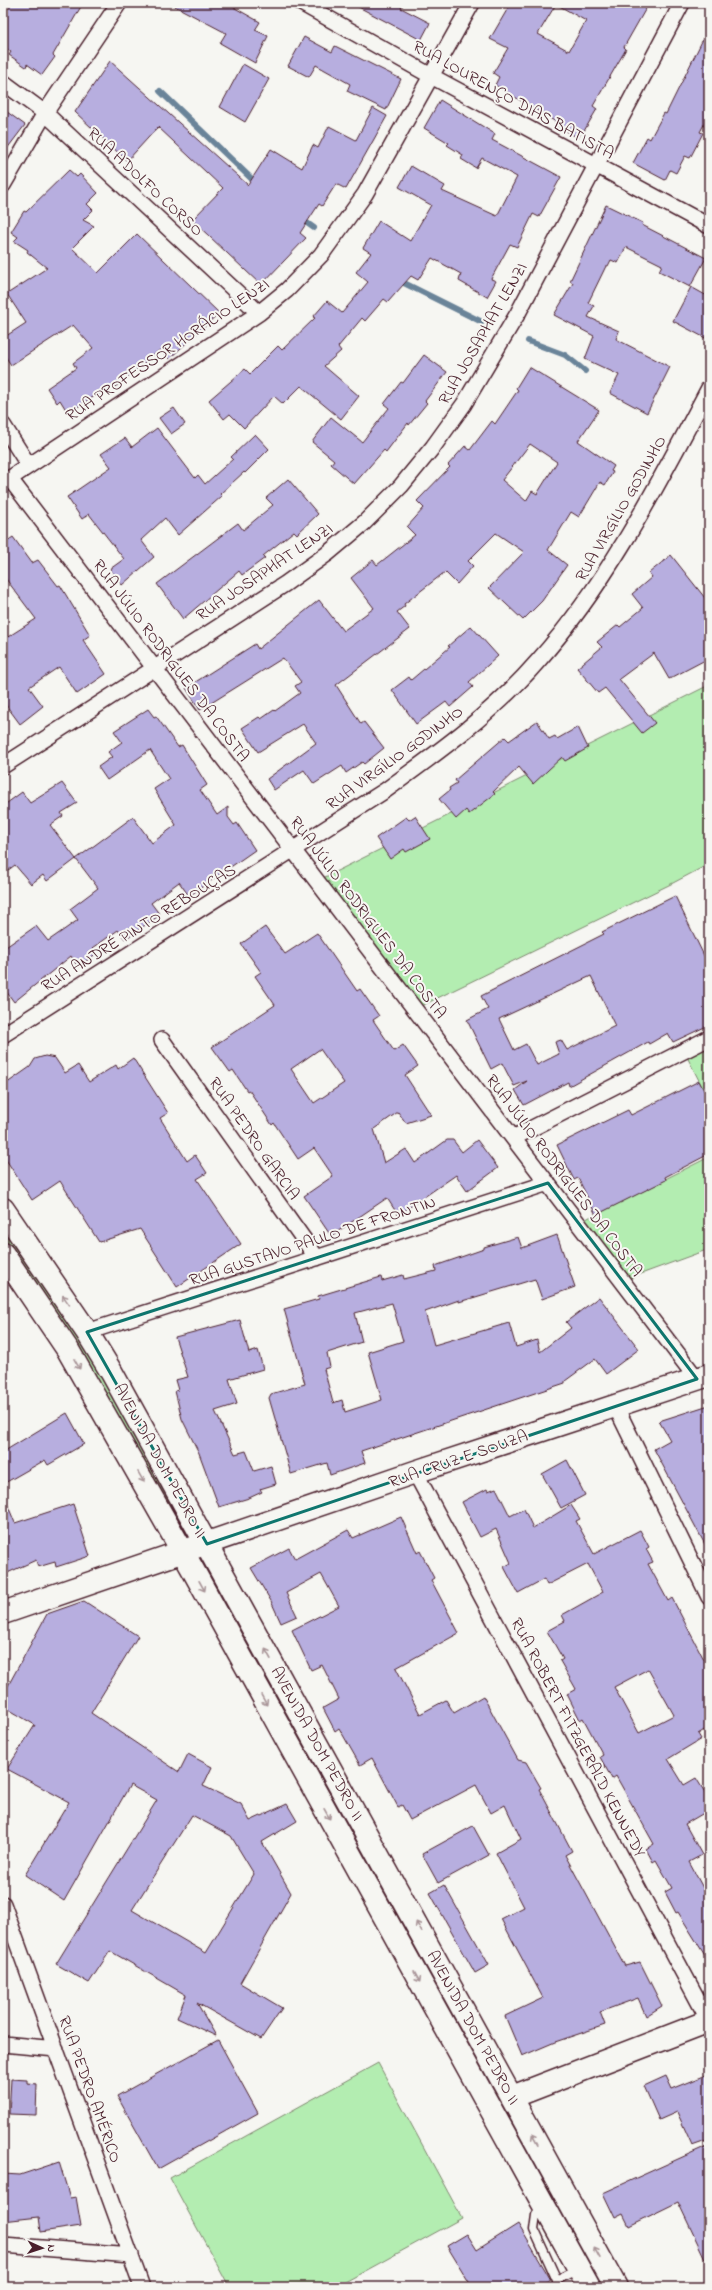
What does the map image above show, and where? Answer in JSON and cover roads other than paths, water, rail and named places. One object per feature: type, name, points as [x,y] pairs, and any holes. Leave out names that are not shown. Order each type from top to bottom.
[{"type":"main road","name":"AVENIDA DOM PEDRO II","points":[[3,1209],[88,1332],[208,1544],[616,2287]]},
{"type":"main road","name":"AVENIDA DOM PEDRO II","points":[[3,1254],[68,1350],[183,1552],[584,2278]]},
{"type":"main road","name":"RUA CRUZ E SOUZA","points":[[3,1613],[415,1472],[703,1377]]},
{"type":"main road","points":[[512,2097],[709,2021]]},
{"type":"street","points":[[3,185],[45,113],[119,3]]},
{"type":"street","name":"RUA LOURENÇO DIAS BATISTA","points":[[301,3],[432,77],[709,226]]},
{"type":"street","name":"RUA PROFESSOR HORÁCIO LENZI","points":[[6,481],[259,313],[287,290],[321,255],[343,226],[386,160],[472,3]]},
{"type":"street","name":"RUA JOSAPHAT LENZI","points":[[3,766],[154,667],[285,584],[327,554],[364,523],[401,486],[438,441],[492,361],[682,3]]},
{"type":"street","name":"RUA ADOLFO CORSO","points":[[3,82],[45,113],[259,313]]},
{"type":"street","name":"RUA VIRGÍLIO GODINHO","points":[[294,850],[386,790],[443,749],[495,705],[538,662],[587,600],[623,546],[709,388]]},
{"type":"street","points":[[3,425],[29,466]]},
{"type":"street","name":"RUA JÚLIO RODRIGUES DA COSTA","points":[[6,481],[154,667],[548,1183],[703,1377]]},
{"type":"street","name":"RUA ANDRÉ PINTO REBOUÇAS","points":[[3,1036],[294,850]]},
{"type":"street","points":[[513,1138],[709,1038]]},
{"type":"street","name":"RUA PEDRO GARCIA","points":[[162,1040],[317,1258]]},
{"type":"street","name":"RUA GUSTAVO PAULO DE FRONTIN","points":[[88,1332],[548,1183]]},
{"type":"street","points":[[615,1405],[709,1597]]},
{"type":"street","name":"RUA ROBERT FITZGERALD KENNEDY","points":[[415,1472],[709,2021]]},
{"type":"street","name":"RUA PEDRO AMÉRICO","points":[[3,1904],[142,2287]]},
{"type":"street","points":[[3,2044],[56,2049]]},
{"type":"street","points":[[3,2245],[131,2255]]},
{"type":"lane","points":[[544,2206],[536,2215],[534,2230],[557,2283],[584,2278]]},
{"type":"waterway","points":[[160,91],[257,184]]},
{"type":"waterway","points":[[300,218],[314,228]]},
{"type":"waterway","points":[[398,280],[482,322]]},
{"type":"waterway","points":[[528,341],[565,355],[585,371]]}]
